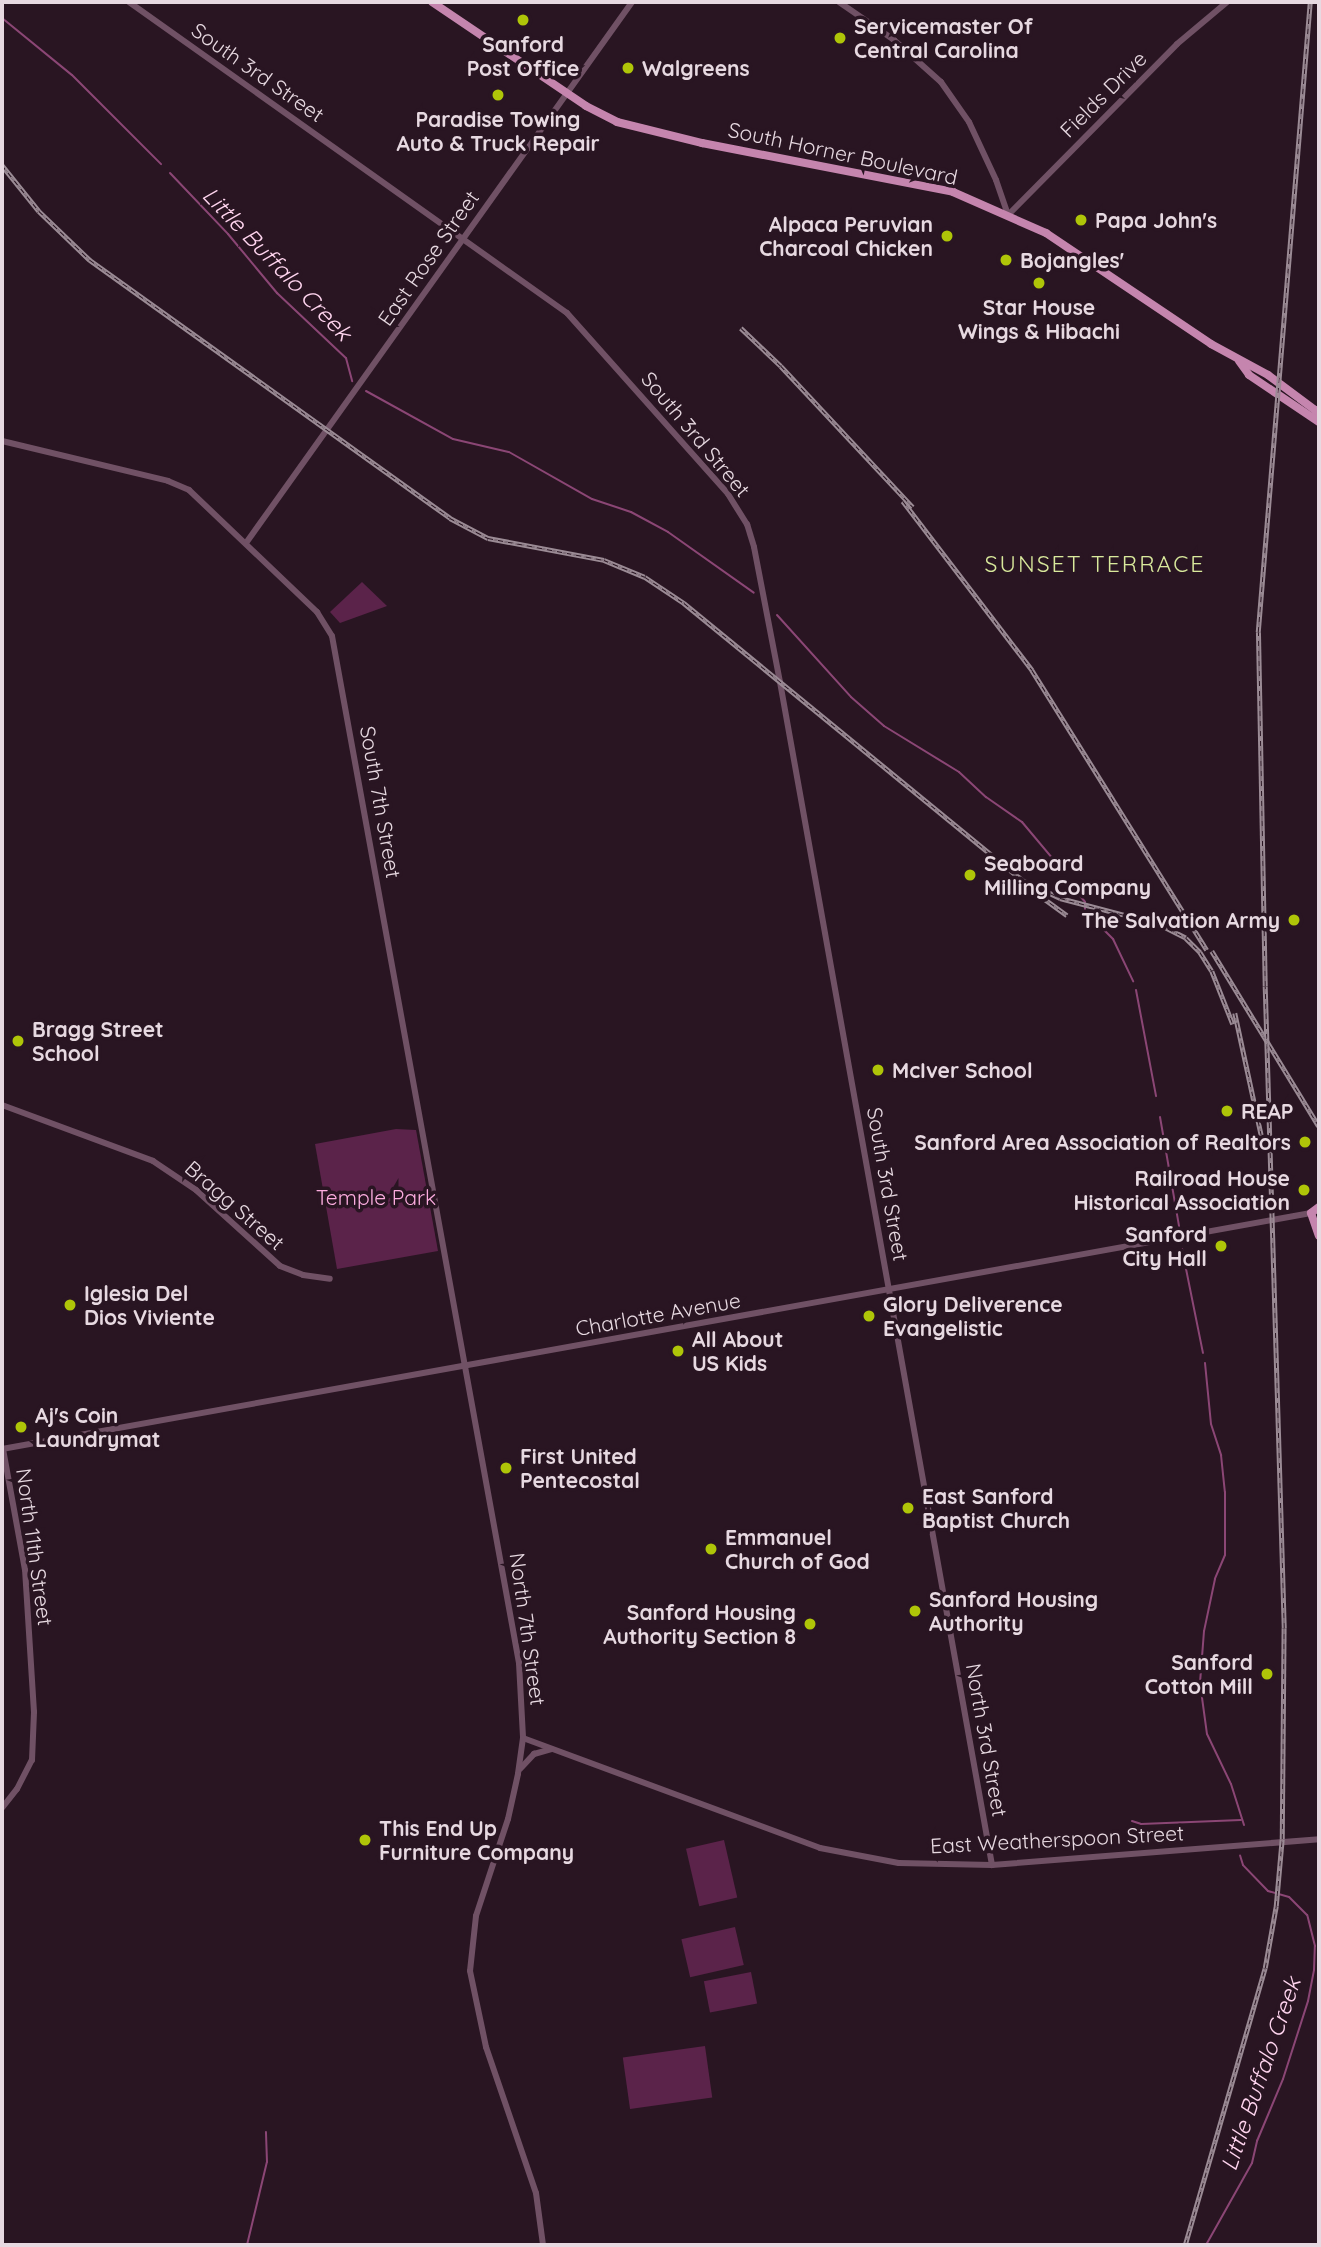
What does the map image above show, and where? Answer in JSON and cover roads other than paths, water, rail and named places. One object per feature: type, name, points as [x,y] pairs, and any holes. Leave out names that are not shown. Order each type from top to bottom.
[{"type":"main road","name":"South Horner Boulevard","points":[[432,2],[598,114],[631,126],[953,192],[1008,215],[1046,233],[1239,362],[1253,366],[1282,385],[1315,410],[1319,420]]},
{"type":"main road","points":[[1315,1210],[1319,1236]]},
{"type":"street","name":"South 3rd Street","points":[[129,2],[573,318],[728,494],[751,534],[889,1290]]},
{"type":"street","name":"East Rose Street","points":[[246,543],[632,2]]},
{"type":"street","points":[[839,2],[894,40],[941,82],[969,122],[996,180],[1008,215]]},
{"type":"street","name":"Fields Drive","points":[[1008,215],[1177,44],[1227,2]]},
{"type":"street","name":"South 7th Street","points":[[2,441],[178,484],[197,496],[317,612],[328,627],[335,649],[466,1366]]},
{"type":"street","name":"Bragg Street","points":[[2,1105],[153,1161],[196,1190],[280,1266],[303,1275],[330,1279]]},
{"type":"street","name":"Charlotte Avenue","points":[[2,1449],[889,1290],[1315,1210]]},
{"type":"street","name":"North 3rd Street","points":[[889,1290],[992,1865]]},
{"type":"street","name":"North 7th Street","points":[[466,1366],[519,1663],[523,1738],[508,1819],[475,1916],[470,1953],[476,2012],[536,2193],[543,2245]]},
{"type":"street","name":"North 11th Street","points":[[2,1449],[25,1570],[34,1712],[32,1760],[17,1789],[2,1808]]},
{"type":"street","name":"East Weatherspoon Street","points":[[523,1738],[820,1848],[898,1863],[992,1865],[1319,1839]]},
{"type":"street","points":[[519,1770],[534,1754],[554,1749]]},
{"type":"waterway","name":"Little Buffalo Creek","points":[[2,18],[72,75],[161,164]]},
{"type":"waterway","name":"Little Buffalo Creek","points":[[170,173],[228,234],[277,293],[346,358],[352,381]]},
{"type":"waterway","name":"Little Buffalo Creek","points":[[366,391],[453,439],[509,452],[592,499],[631,512],[668,532],[754,593]]},
{"type":"waterway","name":"Little Buffalo Creek","points":[[777,615],[851,697],[884,726],[959,772],[986,797],[1022,822],[1058,865]]},
{"type":"waterway","name":"Little Buffalo Creek","points":[[1065,878],[1085,902],[1085,911],[1113,939],[1133,981]]},
{"type":"waterway","name":"Little Buffalo Creek","points":[[1136,990],[1156,1096]]},
{"type":"waterway","name":"Little Buffalo Creek","points":[[1160,1117],[1179,1226]]},
{"type":"waterway","name":"Little Buffalo Creek","points":[[1182,1249],[1203,1353]]},
{"type":"waterway","name":"Little Buffalo Creek","points":[[1205,1363],[1211,1424],[1221,1455],[1225,1492],[1225,1555],[1215,1579],[1204,1631],[1200,1683],[1207,1734],[1231,1784],[1244,1825]]},
{"type":"waterway","points":[[1132,1821],[1141,1824],[1241,1820]]},
{"type":"waterway","name":"Little Buffalo Creek","points":[[1206,2245],[1252,2163],[1257,2141],[1283,2079],[1308,2001],[1314,1970],[1315,1946],[1307,1915],[1289,1897],[1268,1891],[1243,1865],[1240,1855]]},
{"type":"waterway","points":[[247,2245],[267,2162],[266,2132]]},
{"type":"railway","points":[[1185,2245],[1265,1968],[1276,1906],[1282,1839],[1284,1628],[1265,986],[1258,632],[1310,2]]},
{"type":"railway","points":[[2,165],[39,211],[90,260],[450,518],[488,538],[604,560],[645,577],[684,603],[1024,881],[1060,898],[1159,924],[1186,938],[1200,952],[1212,971],[1233,1024]]},
{"type":"railway","points":[[741,328],[781,366],[913,507]]},
{"type":"railway","points":[[903,501],[1032,670],[1207,950]]},
{"type":"railway","points":[[1042,897],[1067,915]]},
{"type":"railway","points":[[1212,951],[1319,1126]]},
{"type":"railway","points":[[1235,1013],[1264,1147]]},
{"type":"place","name":"Sanford Post Office","points":[[523,20]]},
{"type":"place","name":"Servicemaster Of Central Carolina","points":[[840,38]]},
{"type":"place","name":"Walgreens","points":[[628,68]]},
{"type":"place","name":"Paradise Towing Auto & Truck Repair","points":[[498,95]]},
{"type":"place","name":"Papa John's","points":[[1081,220]]},
{"type":"place","name":"Alpaca Peruvian Charcoal Chicken","points":[[947,236]]},
{"type":"place","name":"Bojangles'","points":[[1006,260]]},
{"type":"place","name":"Star House Wings & Hibachi","points":[[1039,283]]},
{"type":"place","name":"Seaboard Milling Company","points":[[970,875]]},
{"type":"place","name":"The Salvation Army","points":[[1294,920]]},
{"type":"place","name":"Bragg Street School","points":[[18,1041]]},
{"type":"place","name":"McIver School","points":[[878,1070]]},
{"type":"place","name":"REAP","points":[[1227,1111]]},
{"type":"place","name":"Sanford Area Association of Realtors","points":[[1305,1142]]},
{"type":"place","name":"Railroad House Historical Association","points":[[1304,1190]]},
{"type":"place","name":"Sanford City Hall","points":[[1221,1246]]},
{"type":"place","name":"Iglesia Del Dios Viviente","points":[[70,1305]]},
{"type":"place","name":"Glory Deliverence Evangelistic","points":[[869,1316]]},
{"type":"place","name":"All About US Kids","points":[[678,1351]]},
{"type":"place","name":"Aj's Coin Laundrymat","points":[[21,1427]]},
{"type":"place","name":"First United Pentecostal","points":[[506,1468]]},
{"type":"place","name":"East Sanford Baptist Church","points":[[908,1508]]},
{"type":"place","name":"Emmanuel Church of God","points":[[711,1549]]},
{"type":"place","name":"Sanford Housing Authority","points":[[915,1611]]},
{"type":"place","name":"Sanford Housing Authority Section 8","points":[[810,1624]]},
{"type":"place","name":"Sanford Cotton Mill","points":[[1267,1674]]},
{"type":"place","name":"This End Up Furniture Company","points":[[365,1840]]},
{"type":"district","name":"SUNSET TERRACE","points":[[1095,564]]},
{"type":"park label","name":"Temple Park","points":[[376,1197]]}]
